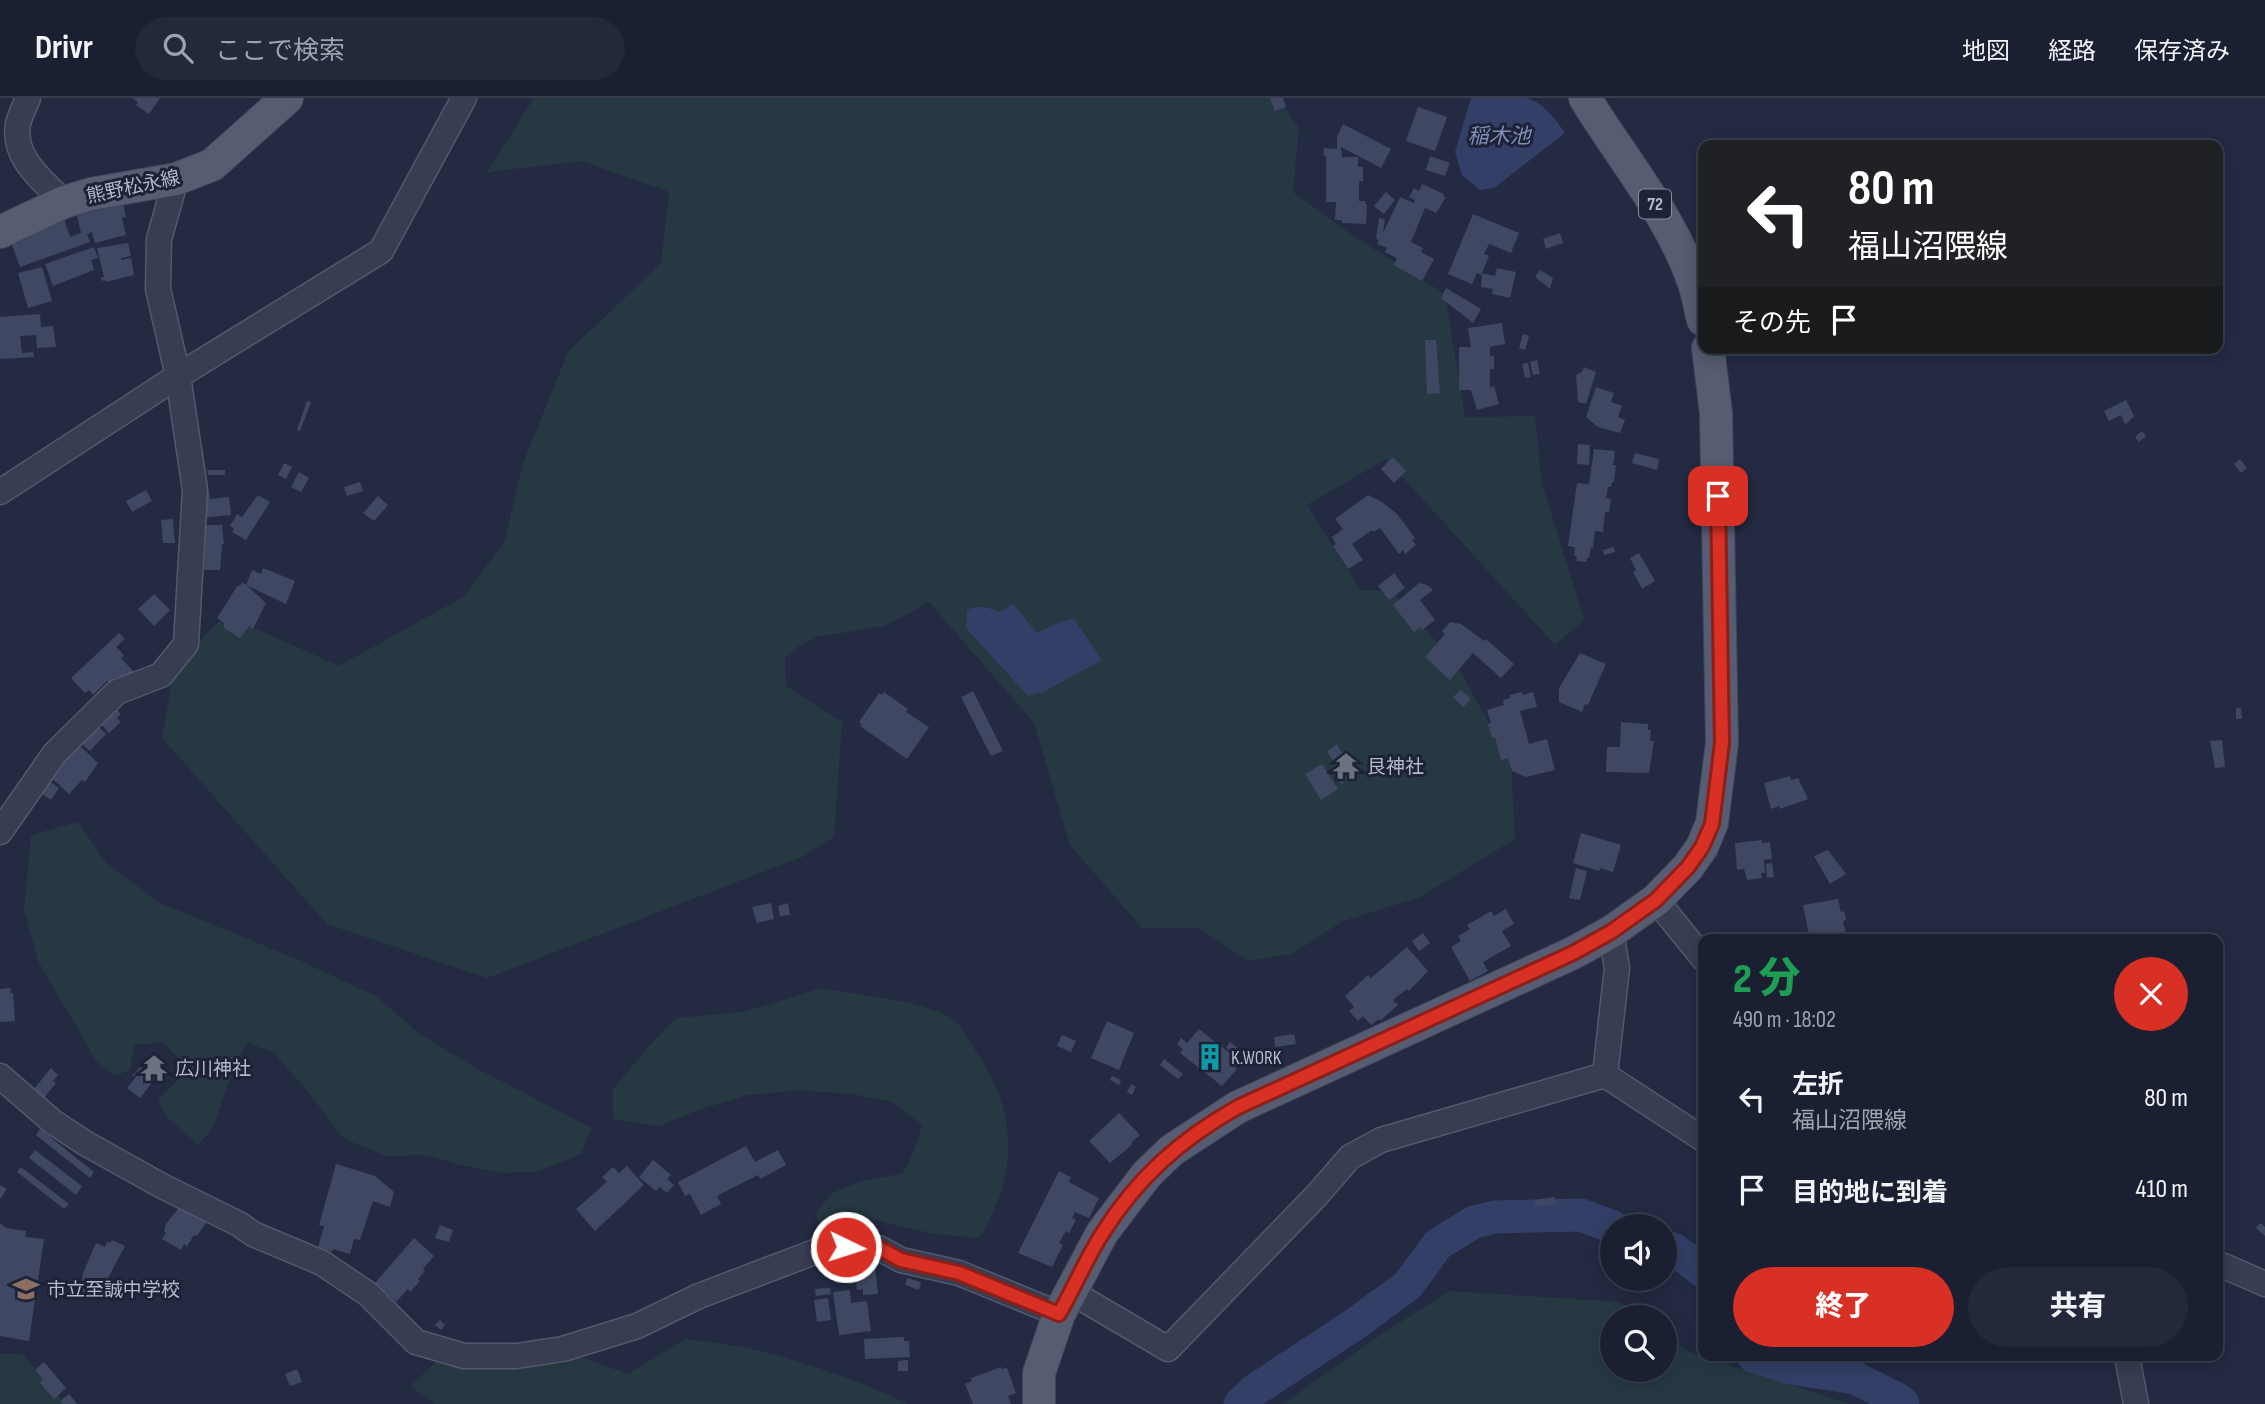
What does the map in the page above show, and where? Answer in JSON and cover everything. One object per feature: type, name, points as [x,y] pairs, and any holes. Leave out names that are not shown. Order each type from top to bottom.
[{"type":"main road","name":"熊野松永線","points":[[0,232],[64,202],[92,194],[176,179],[212,165],[287,98]]},
{"type":"main road","name":"72","points":[[1585,98],[1638,175],[1670,230],[1695,284],[1698,298]]},
{"type":"main road","points":[[1039,1404],[1039,1373],[1065,1303],[1102,1233],[1147,1174],[1172,1150],[1238,1107],[1573,953],[1611,932],[1656,900],[1688,867],[1702,847],[1712,824],[1722,743],[1716,413],[1709,354]]},
{"type":"street","points":[[28,98],[18,125],[20,149],[30,168],[64,202]]},
{"type":"street","points":[[0,492],[178,376],[381,251],[464,98]]},
{"type":"street","points":[[0,832],[55,753],[117,692],[161,675],[186,644],[195,490],[178,376],[158,289],[159,239],[176,179]]},
{"type":"street","points":[[1656,900],[1698,952]]},
{"type":"street","points":[[1605,1075],[1617,968],[1611,932]]},
{"type":"street","points":[[0,1076],[53,1122],[85,1143],[162,1186],[239,1224],[253,1234],[322,1263],[368,1294],[416,1342],[464,1356],[516,1356],[563,1349],[637,1326],[699,1296],[817,1251],[846,1247],[879,1248],[901,1260],[959,1273],[1065,1303],[1167,1349],[1317,1195],[1350,1157],[1381,1140],[1605,1075],[1698,1136]]},
{"type":"street","points":[[2223,1266],[2265,1284]]},
{"type":"street","points":[[2128,1361],[2136,1404]]},
{"type":"shaded area","points":[[534,98],[1278,98],[1299,128],[1293,192],[1352,235],[1445,294],[1465,417],[1535,416],[1542,483],[1584,620],[1555,645],[1386,459],[1307,505],[1360,590],[1392,591],[1458,667],[1511,763],[1515,839],[1420,897],[1343,921],[1292,954],[1248,961],[1199,928],[1142,928],[1070,845],[1034,723],[929,602],[885,626],[817,637],[799,646],[785,658],[786,686],[842,722],[834,837],[802,857],[487,978],[327,924],[162,738],[172,680],[203,637],[226,615],[339,666],[465,596],[505,540],[522,466],[568,352],[661,263],[669,192],[582,161],[487,172]]},
{"type":"shaded area","points":[[78,822],[106,863],[160,903],[297,959],[377,997],[420,1034],[476,1068],[592,1128],[581,1154],[537,1172],[501,1173],[427,1155],[386,1156],[344,1139],[273,1052],[247,1043],[228,1083],[213,1128],[198,1145],[167,1117],[158,1099],[180,1078],[178,1057],[163,1042],[134,1045],[130,1070],[114,1076],[97,1062],[39,963],[24,911],[31,835]]},
{"type":"shaded area","points":[[822,988],[930,1009],[956,1022],[967,1037],[991,1076],[1001,1099],[1008,1146],[1007,1169],[1001,1192],[979,1238],[934,1234],[875,1220],[823,1229],[815,1214],[832,1193],[859,1182],[903,1173],[922,1125],[892,1102],[852,1094],[799,1090],[748,1095],[701,1109],[659,1126],[613,1119],[613,1089],[676,1018],[743,1012]]},
{"type":"shaded area","points":[[1450,1291],[1620,1302],[1624,1305],[1600,1305],[1600,1382],[1677,1382],[1677,1343],[1698,1355],[1698,1361],[1717,1361],[1850,1404],[1283,1404],[1386,1331]]},
{"type":"shaded area","points":[[685,1339],[743,1347],[800,1362],[855,1381],[908,1404],[436,1404],[410,1386],[442,1357],[461,1362],[563,1364],[581,1357],[628,1374]]},
{"type":"shaded area","points":[[0,1354],[22,1354],[66,1404],[0,1404]]},
{"type":"water","name":"稲木池","points":[[1471,98],[1532,100],[1549,112],[1565,133],[1494,188],[1480,190],[1462,175],[1455,152]]},
{"type":"water","points":[[1013,604],[1037,633],[1060,622],[1074,619],[1102,660],[1043,692],[1028,696],[966,628],[967,610],[983,607],[999,612]]},
{"type":"building","points":[[132,98],[160,98],[149,114],[136,105],[138,102]]},
{"type":"building","points":[[1270,98],[1283,98],[1286,107],[1275,111]]},
{"type":"building","points":[[1418,107],[1447,117],[1435,151],[1406,141]]},
{"type":"building","points":[[1343,124],[1391,149],[1381,168],[1341,147],[1342,157],[1358,157],[1358,167],[1363,167],[1363,181],[1359,181],[1359,201],[1365,201],[1367,206],[1366,224],[1335,220],[1336,202],[1326,202],[1324,148],[1337,149],[1337,137]]},
{"type":"building","points":[[1430,156],[1450,163],[1445,176],[1426,170]]},
{"type":"building","points":[[1422,184],[1446,197],[1436,213],[1425,208],[1411,242],[1423,248],[1421,252],[1434,259],[1422,281],[1394,265],[1397,258],[1385,252],[1387,248],[1377,244],[1379,240],[1376,239],[1379,218],[1385,219],[1383,233],[1400,197],[1414,203],[1415,200],[1409,197],[1414,188],[1419,191]]},
{"type":"building","points":[[1386,192],[1395,200],[1384,214],[1374,206]]},
{"type":"building","points":[[123,204],[126,217],[122,218],[126,235],[95,243],[92,232],[87,234],[90,242],[20,267],[11,242],[64,219],[70,237],[81,233],[77,215]]},
{"type":"building","points":[[1473,214],[1519,233],[1511,253],[1489,244],[1484,254],[1489,256],[1481,275],[1477,273],[1472,284],[1448,274]]},
{"type":"building","points":[[1560,233],[1563,243],[1546,249],[1543,239]]},
{"type":"building","points":[[128,243],[131,256],[121,260],[131,258],[134,275],[102,281],[101,277],[104,277],[97,248]]},
{"type":"building","points":[[94,247],[98,258],[91,260],[94,270],[53,286],[45,264]]},
{"type":"building","points":[[42,267],[52,301],[28,308],[18,273]]},
{"type":"building","points":[[1497,268],[1516,272],[1510,298],[1492,294],[1493,289],[1481,287],[1482,273],[1495,276]]},
{"type":"building","points":[[1540,270],[1553,278],[1550,289],[1535,277]]},
{"type":"building","points":[[1446,288],[1481,309],[1473,323],[1441,298]]},
{"type":"building","points":[[40,314],[41,327],[53,326],[56,347],[37,348],[36,335],[20,336],[22,353],[33,352],[34,357],[0,359],[0,317]]},
{"type":"building","points":[[1502,323],[1505,344],[1490,347],[1490,356],[1494,356],[1494,369],[1490,369],[1490,388],[1494,386],[1499,404],[1477,410],[1471,390],[1459,390],[1459,347],[1471,347],[1468,328]]},
{"type":"building","points":[[1523,334],[1529,336],[1525,350],[1519,348]]},
{"type":"building","points":[[1425,340],[1436,340],[1440,393],[1427,394]]},
{"type":"building","points":[[1537,360],[1540,374],[1533,375],[1530,362]]},
{"type":"building","points":[[1528,363],[1531,377],[1525,378],[1522,364]]},
{"type":"building","points":[[1584,367],[1596,372],[1586,404],[1578,402],[1576,375],[1582,372]]},
{"type":"building","points":[[1596,387],[1614,393],[1611,402],[1622,406],[1618,417],[1625,420],[1620,433],[1598,427],[1586,417]]},
{"type":"building","points":[[2126,400],[2134,416],[2125,425],[2121,415],[2109,421],[2104,411]]},
{"type":"building","points":[[307,401],[311,402],[300,431],[297,430]]},
{"type":"building","points":[[2142,431],[2146,436],[2139,442],[2135,437]]},
{"type":"building","points":[[1578,444],[1590,445],[1589,465],[1577,464]]},
{"type":"building","points":[[1594,449],[1615,451],[1614,482],[1608,487],[1606,498],[1611,499],[1609,512],[1605,512],[1603,532],[1595,531],[1593,548],[1591,547],[1586,562],[1576,561],[1575,547],[1568,546],[1577,483],[1589,484]]},
{"type":"building","points":[[1635,453],[1659,459],[1657,470],[1632,463]]},
{"type":"building","points":[[1393,457],[1406,471],[1394,483],[1381,469]]},
{"type":"building","points":[[2240,459],[2247,468],[2241,473],[2234,464]]},
{"type":"building","points":[[284,463],[292,467],[286,479],[278,475]]},
{"type":"building","points":[[207,470],[225,470],[225,475],[208,475]]},
{"type":"building","points":[[299,472],[309,478],[301,492],[291,487]]},
{"type":"building","points":[[360,482],[363,491],[347,496],[344,487]]},
{"type":"building","points":[[146,490],[152,501],[132,512],[126,501]]},
{"type":"building","points":[[209,492],[210,499],[229,497],[231,515],[193,519],[190,493]]},
{"type":"building","points":[[258,495],[270,502],[246,540],[232,532],[234,529],[230,526],[237,514],[242,517]]},
{"type":"building","points":[[1368,495],[1397,514],[1415,538],[1412,540],[1416,545],[1405,554],[1403,550],[1399,554],[1380,528],[1374,532],[1372,530],[1352,544],[1363,560],[1348,569],[1333,546],[1336,544],[1332,537],[1343,529],[1335,519]]},
{"type":"building","points":[[378,496],[388,505],[374,521],[363,513]]},
{"type":"building","points":[[173,519],[175,543],[163,543],[161,520]]},
{"type":"building","points":[[191,525],[222,525],[224,544],[220,570],[190,570]]},
{"type":"building","points":[[1614,547],[1615,552],[1604,555],[1603,550]]},
{"type":"building","points":[[1639,553],[1655,581],[1642,589],[1633,572],[1636,570],[1630,558]]},
{"type":"building","points":[[263,568],[295,581],[286,604],[246,585],[252,570],[261,574]]},
{"type":"building","points":[[1394,573],[1405,588],[1389,600],[1378,586]]},
{"type":"building","points":[[242,582],[266,603],[253,629],[249,626],[240,638],[224,628],[224,623],[217,618]]},
{"type":"building","points":[[1419,583],[1433,590],[1420,600],[1435,620],[1422,630],[1420,627],[1414,632],[1393,605]]},
{"type":"building","points":[[154,594],[170,610],[154,626],[138,609]]},
{"type":"building","points":[[1450,622],[1461,624],[1484,641],[1486,639],[1514,664],[1501,678],[1473,653],[1450,680],[1425,657],[1445,634],[1442,631]]},
{"type":"building","points":[[119,633],[125,639],[116,647],[124,655],[121,658],[134,672],[115,689],[107,681],[93,695],[89,690],[85,693],[71,678]]},
{"type":"building","points":[[1580,653],[1606,664],[1588,705],[1585,704],[1582,712],[1559,702],[1559,688]]},
{"type":"building","points":[[1461,690],[1471,699],[1463,707],[1453,697]]},
{"type":"building","points":[[973,691],[1003,751],[991,756],[961,697]]},
{"type":"building","points":[[884,692],[908,709],[906,712],[929,727],[907,759],[860,726],[862,724],[859,722],[879,693],[882,695]]},
{"type":"building","points":[[1522,692],[1523,695],[1533,692],[1537,707],[1520,711],[1529,744],[1547,739],[1555,770],[1526,777],[1512,771],[1508,758],[1501,760],[1495,737],[1492,738],[1488,724],[1491,723],[1487,710],[1504,705],[1503,700]]},
{"type":"building","points":[[113,705],[121,714],[117,718],[121,722],[109,733],[97,720]]},
{"type":"building","points":[[2236,708],[2241,708],[2242,719],[2236,719]]},
{"type":"building","points":[[93,722],[106,734],[90,751],[77,740]]},
{"type":"building","points":[[1621,722],[1648,724],[1648,730],[1651,730],[1650,741],[1654,741],[1649,773],[1606,772],[1607,747],[1620,747]]},
{"type":"building","points":[[2222,740],[2225,767],[2215,768],[2210,741]]},
{"type":"building","points":[[75,741],[98,763],[85,782],[82,780],[69,794],[46,773]]},
{"type":"building","points":[[1337,744],[1347,762],[1351,760],[1359,774],[1341,784],[1333,770],[1337,768],[1327,751]]},
{"type":"building","points":[[1322,764],[1338,789],[1321,800],[1305,774]]},
{"type":"building","points":[[42,776],[59,788],[51,800],[35,789]]},
{"type":"building","points":[[1790,776],[1791,780],[1798,778],[1808,799],[1780,809],[1779,806],[1771,809],[1764,783]]},
{"type":"building","points":[[1581,833],[1621,845],[1613,872],[1573,863]]},
{"type":"building","points":[[1762,840],[1762,843],[1770,842],[1772,859],[1764,860],[1765,873],[1761,873],[1762,878],[1747,880],[1744,869],[1737,870],[1735,843]]},
{"type":"building","points":[[1828,850],[1846,874],[1830,884],[1814,856]]},
{"type":"building","points":[[1772,863],[1774,877],[1767,878],[1766,864]]},
{"type":"building","points":[[1576,868],[1587,871],[1580,900],[1569,898]]},
{"type":"building","points":[[1838,899],[1846,920],[1843,921],[1846,934],[1809,934],[1803,905]]},
{"type":"building","points":[[771,903],[774,919],[757,923],[752,907]]},
{"type":"building","points":[[788,903],[790,915],[780,916],[778,906]]},
{"type":"building","points":[[1506,909],[1514,924],[1502,931],[1511,946],[1483,962],[1488,971],[1470,981],[1451,947],[1461,941],[1458,936],[1470,929],[1467,925],[1491,911],[1494,916]]},
{"type":"building","points":[[1423,933],[1430,943],[1419,951],[1412,941]]},
{"type":"building","points":[[1407,947],[1428,971],[1409,991],[1407,989],[1393,1000],[1398,1005],[1380,1021],[1379,1019],[1371,1025],[1363,1016],[1358,1021],[1349,1011],[1354,1007],[1345,996],[1368,975],[1371,978]]},
{"type":"building","points":[[10,988],[13,993],[15,1021],[0,1022],[0,989]]},
{"type":"building","points":[[1107,1021],[1134,1033],[1119,1070],[1091,1058]]},
{"type":"building","name":"K.WORK","points":[[1199,1029],[1240,1061],[1235,1068],[1237,1069],[1222,1086],[1180,1053],[1183,1049],[1177,1044],[1181,1038],[1187,1043]]},
{"type":"building","points":[[1294,1034],[1296,1044],[1275,1047],[1274,1037]]},
{"type":"building","points":[[1062,1035],[1076,1041],[1071,1052],[1057,1046]]},
{"type":"building","points":[[1230,1042],[1239,1049],[1234,1054],[1226,1047]]},
{"type":"building","points":[[1164,1059],[1183,1074],[1178,1079],[1160,1065]]},
{"type":"building","points":[[140,1067],[155,1079],[140,1098],[127,1088]]},
{"type":"building","points":[[51,1068],[58,1075],[53,1081],[56,1083],[44,1098],[34,1089]]},
{"type":"building","points":[[1112,1076],[1121,1080],[1119,1085],[1110,1080]]},
{"type":"building","points":[[1131,1084],[1136,1087],[1132,1095],[1127,1092]]},
{"type":"building","points":[[1119,1113],[1140,1135],[1110,1163],[1089,1141]]},
{"type":"building","points":[[40,1129],[94,1172],[90,1178],[36,1135]]},
{"type":"building","points":[[746,1146],[755,1162],[778,1150],[786,1165],[760,1179],[758,1175],[717,1196],[721,1204],[701,1215],[690,1194],[685,1196],[678,1182]]},
{"type":"building","points":[[35,1150],[82,1186],[76,1195],[29,1158]]},
{"type":"building","points":[[653,1160],[671,1175],[667,1179],[674,1185],[667,1193],[660,1187],[656,1191],[639,1177]]},
{"type":"building","points":[[336,1164],[375,1176],[394,1192],[390,1207],[373,1201],[360,1240],[354,1239],[350,1254],[318,1248],[324,1226],[319,1225]]},
{"type":"building","points":[[627,1166],[644,1185],[595,1231],[576,1209],[607,1182],[602,1177],[613,1167],[619,1173]]},
{"type":"building","points":[[21,1167],[69,1204],[64,1209],[17,1172]]},
{"type":"building","points":[[1059,1171],[1071,1177],[1069,1182],[1099,1198],[1089,1218],[1075,1212],[1072,1218],[1076,1220],[1059,1243],[1063,1245],[1052,1267],[1018,1253]]},
{"type":"building","points":[[0,1185],[7,1189],[0,1199]]},
{"type":"building","points":[[1555,1197],[1556,1204],[1535,1207],[1534,1200]]},
{"type":"building","points":[[181,1205],[207,1221],[197,1236],[194,1235],[181,1250],[162,1239],[166,1233],[166,1224]]},
{"type":"building","points":[[0,1223],[6,1228],[26,1231],[25,1237],[44,1239],[29,1341],[0,1336]]},
{"type":"building","points":[[2260,1223],[2265,1227],[2265,1236],[2256,1228]]},
{"type":"building","points":[[440,1225],[453,1230],[449,1242],[435,1238]]},
{"type":"building","points":[[414,1238],[434,1256],[423,1269],[425,1271],[418,1279],[420,1281],[396,1302],[375,1283]]},
{"type":"building","points":[[112,1240],[125,1246],[107,1280],[110,1281],[106,1299],[80,1294],[83,1273],[96,1243],[105,1247],[107,1241],[110,1243]]},
{"type":"building","points":[[875,1265],[878,1294],[863,1295],[863,1289],[857,1290],[855,1267]]},
{"type":"building","points":[[907,1278],[921,1282],[919,1290],[905,1285]]},
{"type":"building","points":[[830,1288],[831,1294],[816,1296],[815,1289]]},
{"type":"building","points":[[850,1290],[851,1303],[867,1301],[871,1331],[839,1335],[833,1292]]},
{"type":"building","points":[[828,1298],[831,1320],[817,1322],[814,1300]]},
{"type":"building","points":[[440,1320],[445,1325],[441,1330],[435,1325]]},
{"type":"building","points":[[904,1337],[904,1341],[909,1341],[910,1357],[865,1359],[864,1339]]},
{"type":"building","points":[[908,1360],[908,1371],[898,1371],[898,1361]]},
{"type":"building","points":[[44,1362],[66,1388],[54,1399],[40,1383],[43,1379],[35,1370]]},
{"type":"building","points":[[1001,1367],[1007,1368],[1016,1393],[1008,1396],[1011,1404],[973,1404],[965,1384],[972,1381],[971,1378]]},
{"type":"building","points":[[297,1369],[302,1382],[290,1386],[285,1374]]},
{"type":"building","points":[[69,1394],[77,1404],[63,1404],[60,1401]]},
{"type":"waterway","points":[[1240,1404],[1255,1390],[1355,1324],[1408,1285],[1438,1244],[1474,1222],[1495,1217],[1581,1215],[1600,1222]]},
{"type":"waterway","points":[[1677,1252],[1698,1267]]},
{"type":"waterway","points":[[1769,1361],[1791,1368],[1855,1378],[1903,1404]]},
{"type":"place","name":"艮神社","points":[[1346,766]]},
{"type":"place","name":"K.WORK","points":[[1210,1057]]},
{"type":"place","name":"広川神社","points":[[154,1068]]},
{"type":"place","name":"市立至誠中学校","points":[[26,1289]]},
{"type":"route","points":[[846,1247],[879,1248],[901,1260],[959,1273],[1059,1314],[1102,1233],[1147,1174],[1172,1150],[1203,1128],[1238,1107],[1573,953],[1611,932],[1656,900],[1688,867],[1702,847],[1712,824],[1722,743],[1718,496]]}]
